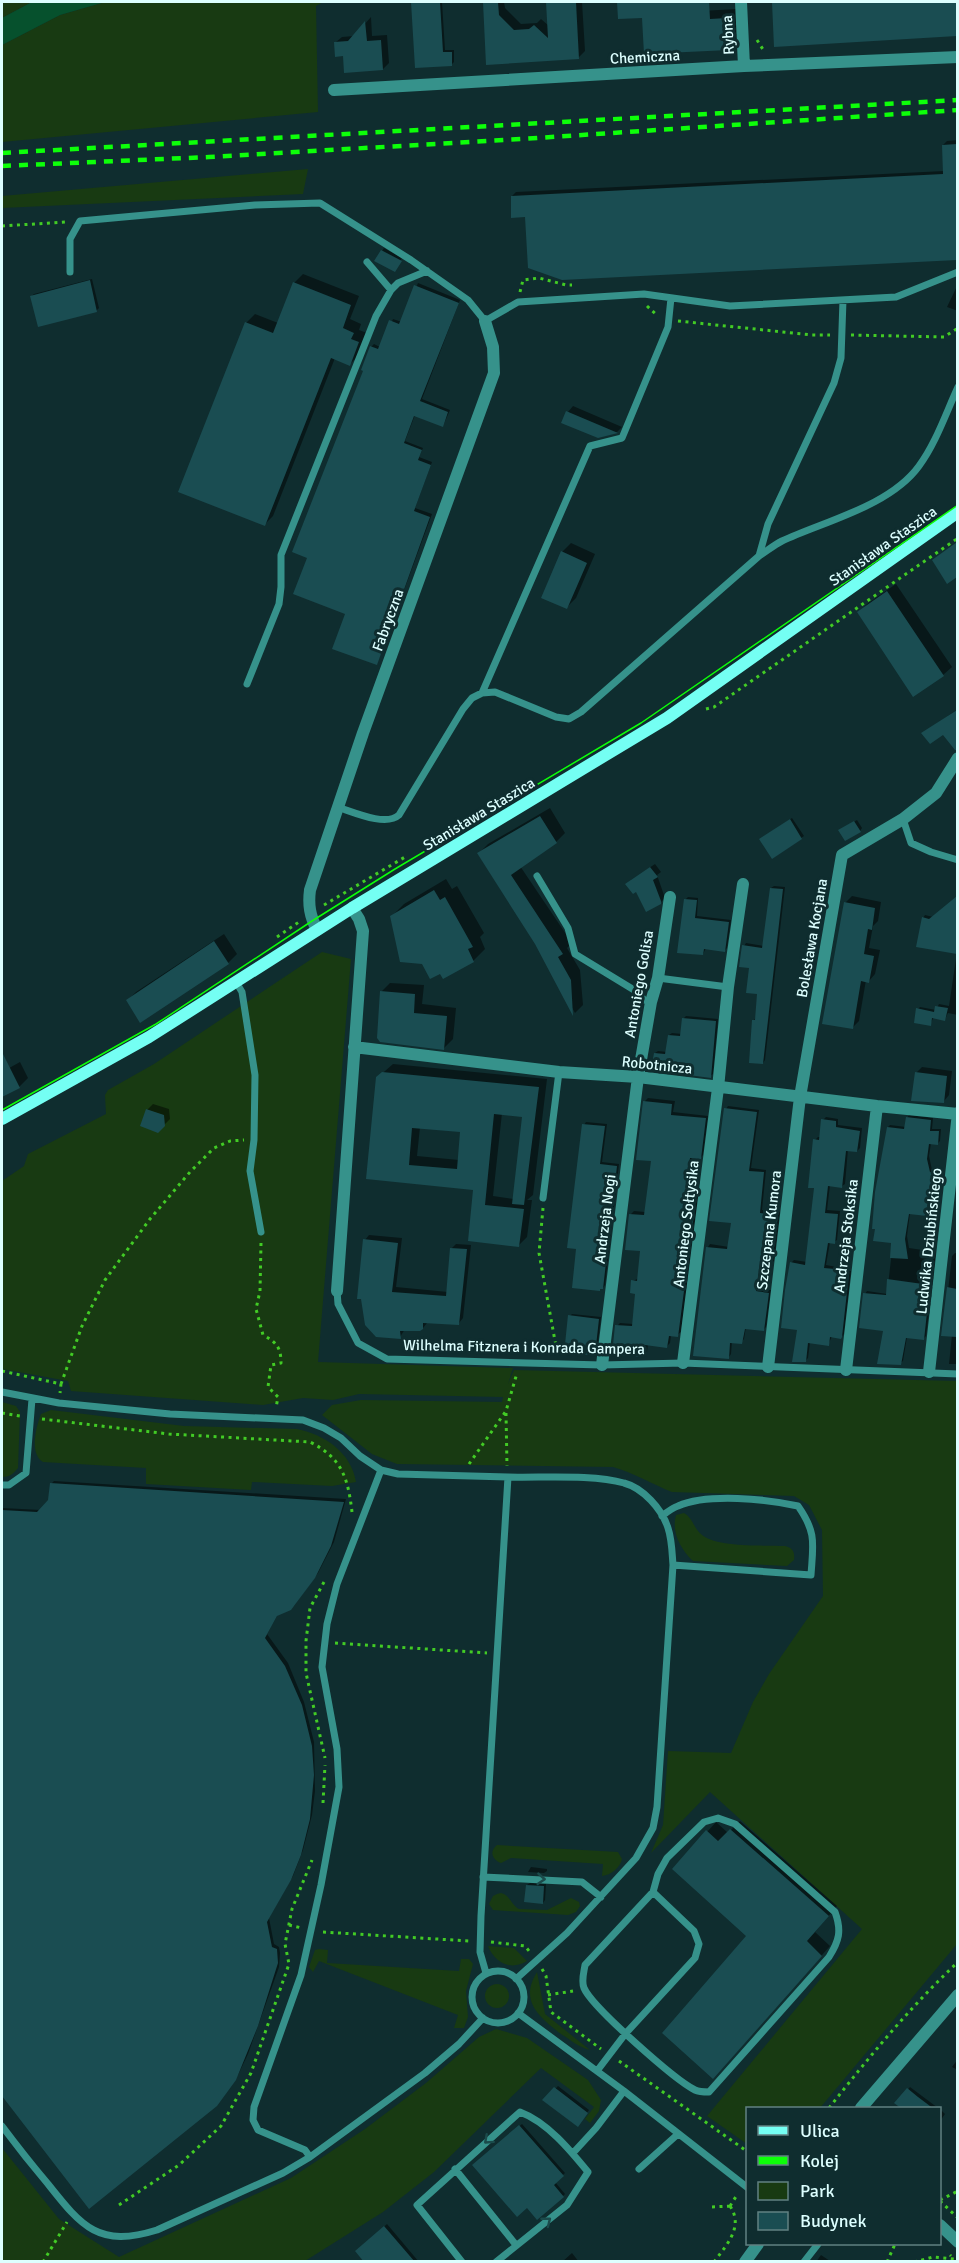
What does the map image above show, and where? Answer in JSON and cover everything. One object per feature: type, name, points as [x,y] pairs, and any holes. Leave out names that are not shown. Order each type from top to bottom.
[{"type":"street","name":"Rybna","points":[[741,2],[744,66]]},
{"type":"street","name":"Chemiczna","points":[[334,90],[744,66],[957,57]]},
{"type":"street","name":"Fabryczna","points":[[317,930],[308,903],[309,890],[494,373],[493,347],[485,321]]},
{"type":"street","name":"Stanisława Staszica","points":[[2,1119],[149,1037],[352,908],[667,718],[957,512]]},
{"type":"street","name":"Bolesława Kocjana","points":[[800,1097],[842,855],[903,819],[936,793],[957,758]]},
{"type":"street","name":"Antoniego Sołtysika","points":[[683,1363],[718,1088],[728,987],[743,884]]},
{"type":"street","name":"Antoniego Golisa","points":[[638,1077],[670,897]]},
{"type":"street","name":"Wilhelma Fitznera i Konrada Gampera","points":[[337,1291],[363,932],[352,908]]},
{"type":"street","name":"Robotnicza","points":[[354,1047],[559,1072],[638,1077],[877,1106],[957,1113]]},
{"type":"street","name":"Andrzeja Nogi","points":[[602,1365],[638,1077]]},
{"type":"street","name":"Szczepana Kumora","points":[[768,1366],[800,1097]]},
{"type":"street","name":"Andrzeja Stoksika","points":[[846,1370],[877,1106]]},
{"type":"street","name":"Ludwika Dziubińskiego","points":[[929,1372],[957,1113]]},
{"type":"street","points":[[863,2107],[957,1995]]},
{"type":"street","points":[[941,2227],[957,2242]]},
{"type":"street","points":[[745,2262],[757,2245]]},
{"type":"lane","points":[[70,272],[70,240],[80,221],[255,205],[320,203],[468,300],[485,321],[518,302],[644,294],[730,306],[897,297],[957,272]]},
{"type":"lane","points":[[367,262],[391,290]]},
{"type":"lane","points":[[247,684],[279,604],[281,555],[376,316],[391,290],[409,277],[427,271]]},
{"type":"lane","points":[[482,693],[590,446],[622,438],[668,327],[671,298]]},
{"type":"lane","points":[[759,556],[768,524],[834,383],[841,358],[843,300]]},
{"type":"lane","points":[[337,807],[385,821],[394,820],[463,709],[472,698],[482,693],[495,692],[556,717],[569,719],[581,712],[759,556],[780,542],[856,511],[889,494],[919,467],[957,387]]},
{"type":"lane","points":[[903,819],[910,843],[957,860]]},
{"type":"lane","points":[[537,876],[568,928],[575,954],[639,993],[644,1000],[651,1002]]},
{"type":"lane","points":[[657,978],[728,987]]},
{"type":"lane","points":[[236,982],[242,992],[255,1075],[254,1140],[250,1171],[261,1232]]},
{"type":"lane","points":[[543,1198],[559,1072]]},
{"type":"lane","name":"Wilhelma Fitznera i Konrada Gampera","points":[[337,1291],[338,1304],[358,1343],[387,1359],[602,1365],[683,1363],[957,1374]]},
{"type":"lane","points":[[2,1392],[32,1399],[170,1414],[303,1420],[341,1438],[360,1456],[381,1470],[398,1474],[599,1479],[625,1483],[642,1492],[655,1505],[668,1527],[672,1565],[657,1807],[653,1828],[636,1858],[601,1897],[516,1979]]},
{"type":"lane","points":[[2,1485],[9,1485],[26,1473],[32,1399]]},
{"type":"lane","points":[[310,2157],[305,2150],[258,2130],[253,2120],[257,2098],[301,1975],[339,1787],[337,1749],[321,1667],[324,1642],[337,1584],[381,1470]]},
{"type":"lane","points":[[486,1973],[480,1952],[483,1877],[508,1477]]},
{"type":"lane","points":[[662,1516],[677,1506],[702,1499],[779,1502],[798,1506],[809,1522],[813,1540],[811,1575],[672,1565]]},
{"type":"lane","points":[[718,1818],[735,1824],[835,1912],[840,1924],[839,1940],[829,1957],[709,2092],[696,2091],[677,2078],[640,2047],[584,1989],[582,1978],[585,1965],[653,1892],[658,1874],[668,1858],[704,1822],[718,1818]]},
{"type":"lane","points":[[483,1877],[582,1882],[601,1897]]},
{"type":"lane","points":[[597,2071],[626,2033],[695,1958],[699,1944],[694,1931],[653,1892]]},
{"type":"lane","points":[[502,1971],[516,1979],[524,1996],[518,2013],[511,2019],[501,2023],[492,2022],[483,2018],[475,2010],[472,2000],[473,1989],[486,1973],[502,1971]]},
{"type":"lane","points":[[518,2013],[624,2091],[746,2187]]},
{"type":"lane","points":[[2,2126],[72,2214],[89,2228],[114,2236],[136,2236],[157,2230],[272,2178],[310,2157],[425,2073],[459,2044],[483,2018]]},
{"type":"lane","points":[[573,2153],[596,2128],[624,2091]]},
{"type":"lane","points":[[462,2262],[417,2205],[520,2112],[533,2116],[573,2153],[588,2172],[567,2205],[496,2262]]},
{"type":"lane","points":[[639,2169],[678,2134]]},
{"type":"lane","points":[[455,2169],[516,2245]]},
{"type":"lane","points":[[804,2262],[817,2245]]},
{"type":"path","points":[[2,226],[80,221]]},
{"type":"path","points":[[61,1384],[82,1326],[105,1280],[150,1218],[214,1148],[230,1141],[254,1140]]},
{"type":"path","points":[[543,1198],[539,1253],[559,1363]]},
{"type":"path","points":[[261,1232],[260,1291],[256,1309],[263,1335],[276,1341],[281,1352],[281,1363],[271,1365],[268,1387],[278,1397],[275,1419]]},
{"type":"path","points":[[461,1475],[506,1411],[521,1362]]},
{"type":"path","points":[[506,1411],[508,1477]]},
{"type":"path","points":[[2,1413],[169,1434],[310,1442],[322,1448],[342,1468],[349,1491],[352,1514]]},
{"type":"path","points":[[322,1810],[325,1759],[306,1673],[306,1641],[310,1608],[327,1577]]},
{"type":"path","points":[[306,1641],[496,1653]]},
{"type":"path","points":[[119,2205],[179,2165],[221,2126],[250,2073],[290,1964],[285,1944],[292,1909],[313,1858]]},
{"type":"path","points":[[831,2107],[866,2061],[936,1982],[957,1962]]},
{"type":"path","points":[[549,1995],[584,1989]]},
{"type":"path","points":[[941,2199],[957,2191]]},
{"type":"path","points":[[941,2202],[957,2218]]},
{"type":"path","points":[[712,2207],[730,2206],[736,2222],[733,2235],[714,2262]]},
{"type":"path","points":[[43,2262],[72,2214]]},
{"type":"path","points":[[887,2262],[896,2245]]},
{"type":"path","points":[[946,2251],[956,2260]]},
{"type":"path","points":[[914,2262],[933,2257],[956,2260]]},
{"type":"green space","points":[[2,2],[32,2],[2,18]]},
{"type":"green space","points":[[105,2],[323,2],[316,6],[318,112],[2,142],[2,45],[60,15]]},
{"type":"green space","points":[[308,169],[303,194],[2,208],[2,196]]},
{"type":"green space","points":[[322,952],[351,959],[318,1362],[513,1368],[508,1384],[514,1370],[957,1381],[957,1944],[821,2107],[746,2107],[746,2143],[707,2116],[862,1929],[710,1792],[651,1853],[663,1825],[668,1751],[731,1753],[753,1702],[769,1674],[823,1596],[822,1530],[809,1505],[794,1496],[672,1492],[613,1467],[397,1464],[372,1454],[322,1415],[332,1405],[361,1400],[502,1402],[503,1397],[359,1394],[333,1400],[303,1398],[263,1405],[71,1391],[68,1381],[2,1369],[2,1181],[24,1166],[28,1154],[106,1114],[105,1095],[108,1090],[154,1064]]},
{"type":"green space","points":[[2,1402],[16,1406],[20,1412],[18,1468],[11,1475],[2,1477]]},
{"type":"green space","points":[[51,1410],[184,1426],[297,1429],[327,1440],[335,1446],[349,1462],[356,1482],[332,1486],[252,1482],[251,1490],[146,1484],[146,1468],[43,1462],[36,1453],[36,1433],[41,1414]]},
{"type":"green space","points":[[684,1513],[699,1533],[710,1539],[742,1545],[785,1546],[793,1551],[794,1560],[787,1566],[693,1561],[681,1546],[676,1534],[676,1515]]},
{"type":"green space","points":[[497,1845],[618,1852],[622,1859],[615,1870],[602,1876],[603,1864],[511,1858],[501,1863],[495,1860],[493,1855],[493,1850]]},
{"type":"green space","points":[[501,1893],[519,1909],[547,1910],[571,1898],[579,1902],[580,1906],[576,1912],[568,1915],[493,1910],[489,1904],[493,1896]]},
{"type":"green space","points":[[488,1946],[514,1948],[527,1961],[515,1965],[504,1964],[495,1957]]},
{"type":"green space","points":[[315,1950],[328,1950],[327,1963],[459,1971],[461,1959],[469,1959],[473,1964],[466,1991],[468,2017],[464,2028],[454,2028],[458,2015],[319,1961],[313,1972],[309,1967]]},
{"type":"green space","points":[[537,1972],[545,2014],[590,2050],[561,2034],[534,2008],[530,1992]]},
{"type":"green space","points":[[497,1984],[506,1987],[509,1996],[506,2005],[497,2008],[488,2005],[485,1996],[488,1987]]},
{"type":"green space","points":[[496,2029],[527,2038],[588,2080],[601,2100],[599,2111],[590,2123],[585,2119],[594,2107],[541,2068],[434,2172],[383,2212],[305,2261],[2,2261],[2,2148],[59,2219],[119,2257],[291,2178],[365,2129],[426,2083],[479,2037]]},
{"type":"shaded area","points":[[32,2],[105,2],[60,15],[2,45],[2,18]]},
{"type":"building","points":[[411,2],[440,2],[443,52],[452,52],[452,66],[415,68]]},
{"type":"building","points":[[483,2],[498,2],[499,15],[514,30],[529,29],[534,25],[548,38],[546,2],[576,2],[579,59],[486,65]]},
{"type":"building","points":[[617,2],[709,2],[710,19],[727,18],[729,50],[644,54],[642,18],[618,19]]},
{"type":"building","points":[[772,2],[957,2],[957,36],[774,47]]},
{"type":"building","points":[[365,21],[367,41],[381,40],[383,70],[344,73],[343,56],[335,57],[334,42],[348,41]]},
{"type":"building","points":[[957,144],[957,260],[562,280],[528,268],[525,217],[511,218],[511,196],[943,174],[942,145]]},
{"type":"building","points":[[381,250],[402,261],[395,272],[374,261]]},
{"type":"building","points":[[90,280],[97,312],[38,327],[30,296]]},
{"type":"building","points":[[293,282],[351,305],[343,328],[354,333],[351,339],[359,342],[350,366],[331,358],[265,526],[178,492],[245,322],[273,333]]},
{"type":"building","points":[[414,285],[459,303],[420,401],[448,412],[443,427],[414,416],[404,443],[422,450],[418,460],[431,465],[414,511],[430,517],[377,665],[332,649],[345,614],[293,594],[307,558],[292,552],[363,371],[361,370],[370,346],[378,349],[389,320],[399,324]]},
{"type":"building","points":[[566,411],[618,433],[598,438],[561,423]]},
{"type":"building","points":[[957,542],[957,577],[947,584],[932,560]]},
{"type":"building","points":[[561,551],[587,563],[567,609],[541,598]]},
{"type":"building","points":[[887,591],[944,676],[913,697],[857,612]]},
{"type":"building","points":[[957,710],[957,750],[943,735],[930,744],[921,733]]},
{"type":"building","points":[[540,816],[557,843],[511,875],[563,954],[558,957],[571,980],[573,1016],[535,944],[477,853]]},
{"type":"building","points":[[790,819],[802,839],[772,859],[759,839]]},
{"type":"building","points":[[854,821],[861,832],[845,841],[838,830]]},
{"type":"building","points":[[650,867],[658,877],[653,880],[661,904],[646,912],[636,892],[633,894],[625,884]]},
{"type":"building","points":[[770,888],[783,889],[763,1064],[749,1063],[752,1020],[755,1020],[757,994],[746,993],[749,968],[739,967],[742,945],[762,948]]},
{"type":"building","points":[[434,890],[440,900],[445,897],[473,947],[468,949],[474,962],[443,979],[440,974],[430,979],[422,964],[400,962],[390,916]]},
{"type":"building","points":[[957,896],[957,954],[916,947],[922,917],[929,919]]},
{"type":"building","points":[[684,899],[697,900],[695,918],[729,922],[725,952],[704,949],[703,955],[677,953]]},
{"type":"building","points":[[844,902],[875,908],[872,930],[868,929],[864,954],[874,956],[869,983],[861,981],[853,1029],[822,1024]]},
{"type":"building","points":[[214,941],[229,964],[140,1023],[126,1000]]},
{"type":"building","points":[[380,991],[415,994],[414,1013],[447,1016],[444,1050],[380,1042],[377,1038]]},
{"type":"building","points":[[935,1006],[948,1008],[945,1021],[932,1018],[931,1026],[914,1023],[916,1008],[934,1012]]},
{"type":"building","points":[[682,1018],[716,1021],[711,1078],[651,1070],[654,1053],[665,1054],[668,1035],[680,1036]]},
{"type":"building","points":[[2,1052],[20,1088],[2,1097]]},
{"type":"building","points":[[382,1072],[539,1087],[524,1205],[512,1204],[522,1117],[494,1114],[485,1205],[524,1209],[519,1247],[468,1241],[473,1190],[366,1179],[376,1077]],"holes":[[[412,1128],[460,1132],[457,1169],[409,1165]]]},
{"type":"building","points":[[915,1072],[947,1076],[944,1103],[911,1101]]},
{"type":"building","points":[[643,1101],[672,1104],[671,1115],[706,1118],[701,1159],[690,1158],[687,1190],[697,1191],[678,1337],[669,1336],[667,1348],[645,1345],[644,1357],[612,1355],[615,1325],[632,1326],[635,1294],[630,1293],[631,1280],[637,1281],[640,1251],[625,1250],[629,1214],[644,1215],[651,1161],[636,1160]]},
{"type":"building","points":[[724,1108],[757,1112],[749,1171],[764,1172],[760,1213],[778,1215],[772,1265],[760,1264],[756,1291],[769,1293],[764,1331],[745,1329],[742,1344],[730,1343],[729,1359],[693,1356],[706,1247],[727,1249],[731,1223],[709,1221]]},
{"type":"building","points":[[146,1109],[164,1115],[165,1126],[158,1133],[140,1126]]},
{"type":"building","points":[[906,1117],[931,1120],[930,1131],[939,1131],[938,1145],[929,1144],[927,1159],[930,1172],[941,1173],[936,1217],[909,1214],[905,1239],[908,1259],[890,1258],[891,1243],[873,1241],[875,1229],[872,1229],[875,1192],[887,1127],[904,1129]]},
{"type":"building","points":[[821,1119],[836,1121],[836,1127],[860,1131],[857,1152],[846,1151],[842,1188],[828,1186],[825,1213],[838,1214],[835,1244],[828,1243],[824,1268],[849,1274],[842,1337],[841,1339],[830,1337],[829,1346],[808,1343],[806,1362],[792,1362],[797,1330],[781,1328],[785,1290],[790,1262],[805,1265],[814,1188],[808,1188],[813,1139],[819,1140]]},
{"type":"building","points":[[582,1124],[605,1126],[600,1164],[617,1166],[603,1289],[600,1291],[572,1288],[576,1249],[567,1248]]},
{"type":"building","points":[[363,1239],[398,1243],[392,1292],[446,1296],[450,1248],[467,1249],[459,1325],[423,1323],[423,1329],[420,1331],[400,1331],[401,1339],[376,1337],[365,1325],[361,1299],[357,1299]]},
{"type":"building","points":[[887,1279],[930,1285],[924,1340],[906,1338],[901,1365],[877,1364],[883,1331],[859,1328],[863,1293],[886,1295]]},
{"type":"building","points":[[947,1287],[957,1289],[957,1337],[941,1336]]},
{"type":"building","points":[[568,1315],[599,1319],[595,1355],[564,1354]]},
{"type":"building","points":[[50,1483],[344,1502],[331,1546],[315,1578],[291,1610],[277,1616],[265,1638],[285,1666],[302,1705],[312,1746],[314,1775],[310,1819],[301,1855],[291,1880],[267,1922],[272,1947],[277,1949],[278,1963],[258,2026],[236,2080],[217,2106],[89,2209],[2,2096],[2,1510],[37,1512],[48,1500]]},
{"type":"building","points":[[730,1829],[829,1916],[807,1941],[822,1956],[713,2079],[662,2033],[746,1936],[672,1869],[706,1830],[718,1841]]},
{"type":"building","points":[[526,1885],[544,1886],[543,1904],[524,1902]]},
{"type":"building","points":[[554,2087],[588,2113],[578,2127],[542,2100]]},
{"type":"building","points":[[907,2088],[931,2107],[899,2107],[894,2103]]},
{"type":"building","points":[[519,2125],[564,2176],[554,2185],[564,2197],[537,2220],[527,2208],[517,2217],[472,2165]]},
{"type":"building","points":[[384,2226],[415,2262],[364,2262],[355,2251]]},
{"type":"tram line","points":[[2,1110],[156,1024],[395,869],[641,723],[958,505]]},
{"type":"railway","points":[[2,153],[958,100]]},
{"type":"railway","points":[[2,166],[521,139],[958,110]]}]
